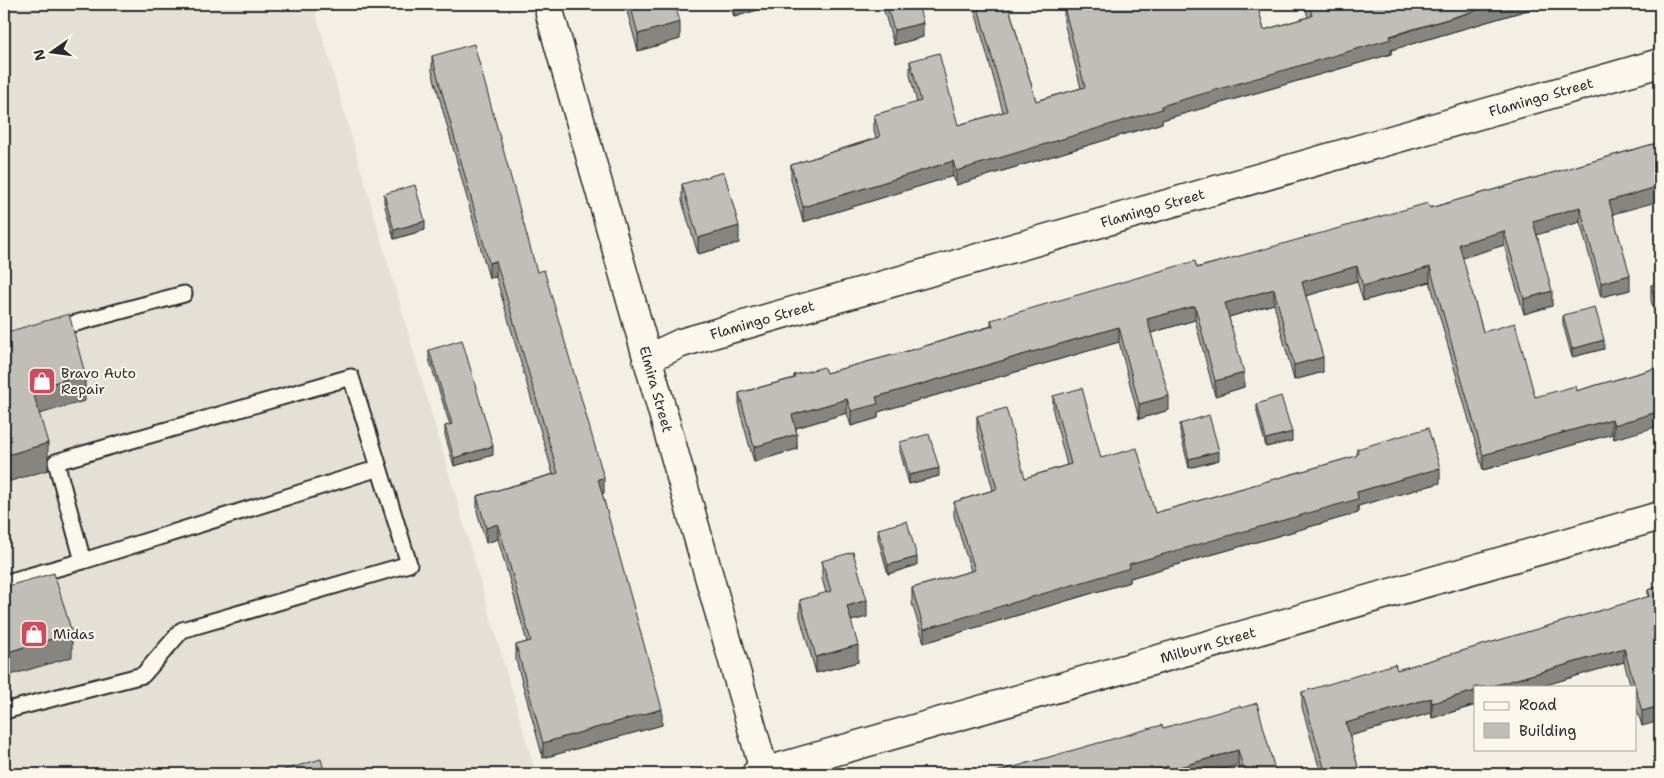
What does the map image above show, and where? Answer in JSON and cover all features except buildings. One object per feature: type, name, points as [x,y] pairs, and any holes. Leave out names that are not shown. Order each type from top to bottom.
[{"type":"street","name":"Elmira Street","points":[[550,4],[550,14],[762,773]]},
{"type":"street","name":"Flamingo Street","points":[[646,359],[681,343],[1660,63]]},
{"type":"street","name":"Milburn Street","points":[[762,773],[1660,516]]},
{"type":"lane","points":[[42,332],[184,294]]},
{"type":"lane","points":[[4,712],[143,675],[182,630],[409,564],[352,377],[56,462],[83,561]]},
{"type":"lane","points":[[4,583],[83,561],[380,468]]},
{"type":"shaded area","points":[[4,4],[313,4],[536,774],[4,774]]},
{"type":"place","name":"Bravo Auto Repair","points":[[42,381]]},
{"type":"place","name":"Midas","points":[[34,634]]}]
